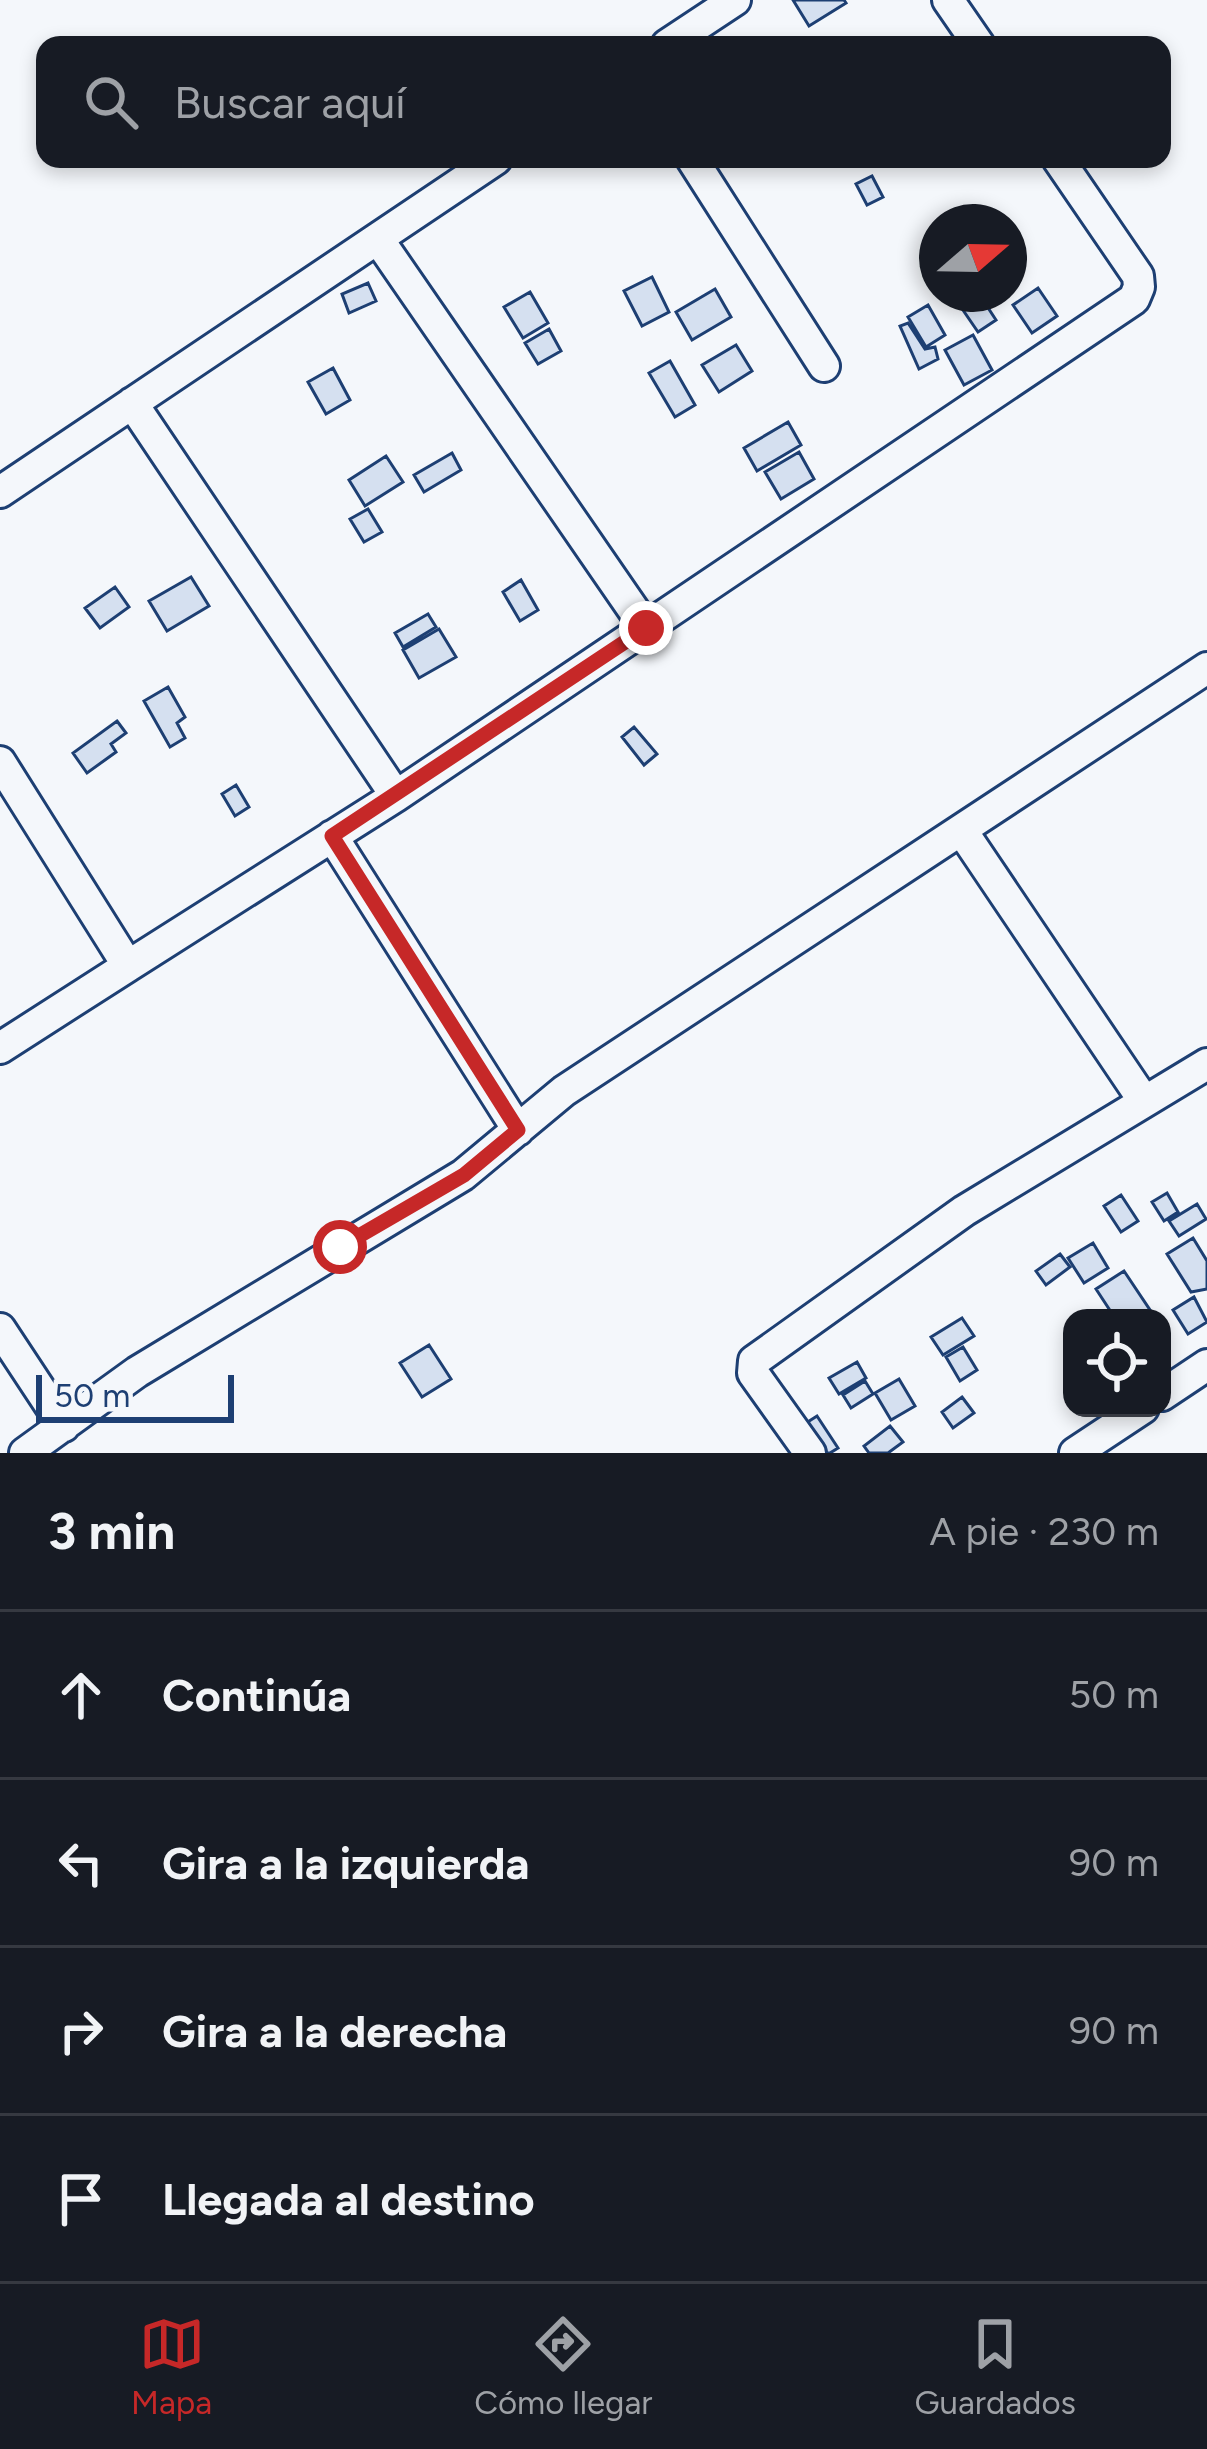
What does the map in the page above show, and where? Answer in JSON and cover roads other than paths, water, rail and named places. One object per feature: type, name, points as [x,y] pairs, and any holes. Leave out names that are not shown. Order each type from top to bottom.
[{"type":"street","points":[[674,36],[696,10],[735,0]]},
{"type":"street","points":[[948,0],[973,36]]},
{"type":"street","points":[[0,491],[483,168]]},
{"type":"street","points":[[698,168],[824,366]]},
{"type":"street","points":[[0,1048],[396,796],[1134,299],[1138,276],[1064,168]]},
{"type":"street","points":[[378,239],[646,628]]},
{"type":"street","points":[[132,403],[396,796]]},
{"type":"street","points":[[26,1453],[137,1372],[464,1175],[564,1090],[1207,668]]},
{"type":"street","points":[[0,762],[128,966]]},
{"type":"street","points":[[962,831],[1144,1101]]},
{"type":"street","points":[[332,836],[518,1130]]},
{"type":"street","points":[[810,1453],[753,1373],[754,1361],[964,1211],[1207,1064]]},
{"type":"street","points":[[0,1329],[64,1426]]},
{"type":"street","points":[[1171,1389],[1207,1365]]},
{"type":"street","points":[[1076,1453],[1129,1417]]}]
